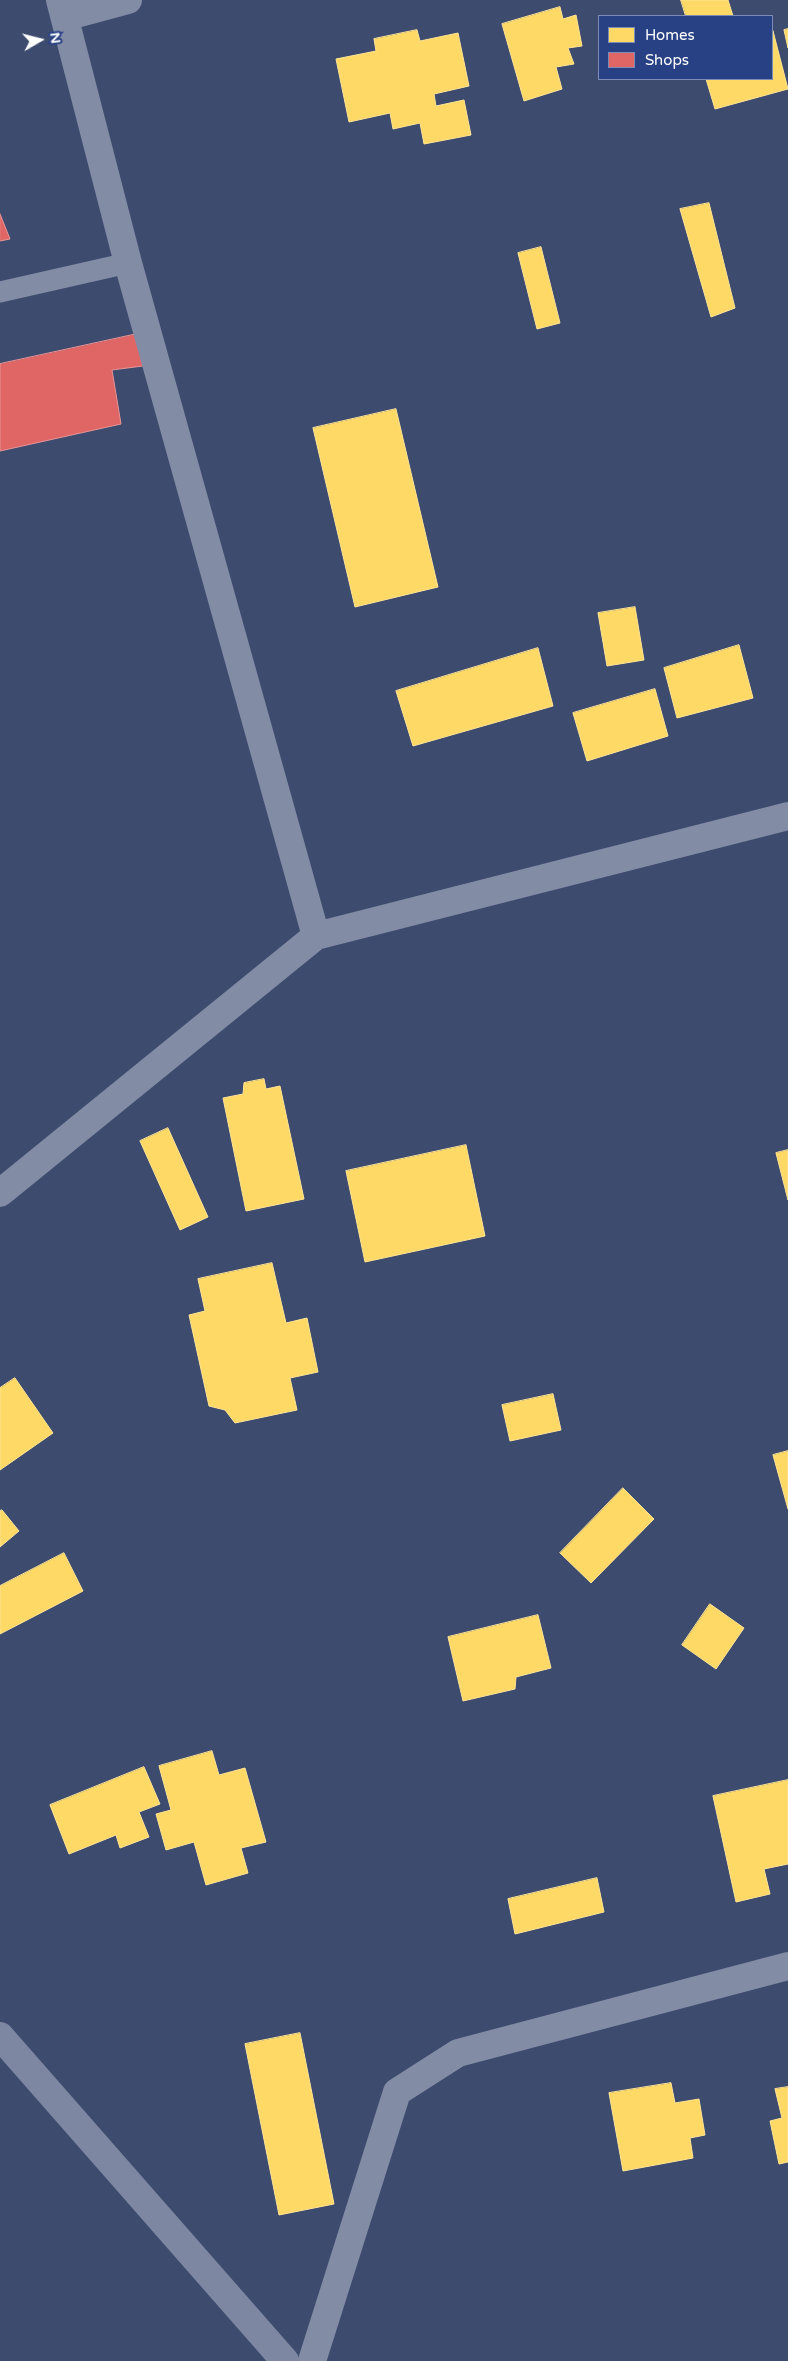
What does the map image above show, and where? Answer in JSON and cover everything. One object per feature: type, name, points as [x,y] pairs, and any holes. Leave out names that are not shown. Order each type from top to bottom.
[{"type":"main road","points":[[0,2036],[284,2361]]},
{"type":"street","points":[[128,0],[63,9],[128,263],[316,936]]},
{"type":"street","points":[[0,1193],[316,936],[788,816]]},
{"type":"street","points":[[312,2361],[397,2092],[458,2053],[788,1966]]},
{"type":"lane","points":[[0,292],[128,263]]},
{"type":"building: Homes","points":[[681,0],[728,0],[733,15],[686,15]]},
{"type":"building: Homes","points":[[560,7],[563,19],[576,15],[582,46],[568,48],[574,64],[556,67],[562,89],[524,101],[502,24]]},
{"type":"building: Homes","points":[[788,29],[788,48],[784,30]]},
{"type":"building: Homes","points":[[417,30],[420,41],[458,33],[469,86],[434,94],[436,106],[464,100],[471,135],[424,144],[420,123],[393,129],[390,113],[349,122],[336,59],[376,51],[374,39]]},
{"type":"building: Homes","points":[[773,31],[788,89],[715,109],[706,80],[773,80]]},
{"type":"building: Homes","points":[[709,203],[735,308],[711,317],[680,209]]},
{"type":"building: Homes","points":[[541,247],[560,323],[537,329],[518,253]]},
{"type":"building: Homes","points":[[396,409],[438,587],[355,607],[313,428]]},
{"type":"building: Homes","points":[[635,607],[644,660],[607,666],[598,613]]},
{"type":"building: Homes","points":[[739,645],[753,698],[677,718],[664,668]]},
{"type":"building: Homes","points":[[538,648],[553,706],[413,746],[396,691]]},
{"type":"building: Homes","points":[[655,689],[668,736],[587,761],[573,713]]},
{"type":"building: Homes","points":[[264,1079],[266,1089],[280,1086],[304,1199],[246,1211],[223,1098],[243,1094],[244,1083]]},
{"type":"building: Homes","points":[[168,1128],[208,1217],[180,1230],[140,1141]]},
{"type":"building: Homes","points":[[466,1145],[485,1236],[365,1262],[346,1171]]},
{"type":"building: Homes","points":[[788,1150],[788,1200],[776,1153]]},
{"type":"building: Homes","points":[[272,1263],[286,1323],[307,1318],[318,1372],[290,1378],[297,1410],[235,1423],[225,1410],[209,1406],[189,1315],[205,1311],[198,1279]]},
{"type":"building: Homes","points":[[15,1378],[53,1433],[0,1470],[0,1388]]},
{"type":"building: Homes","points":[[553,1394],[561,1430],[510,1441],[502,1405]]},
{"type":"building: Homes","points":[[788,1451],[788,1509],[773,1455]]},
{"type":"building: Homes","points":[[623,1488],[654,1519],[591,1583],[560,1553]]},
{"type":"building: Homes","points":[[2,1510],[19,1531],[0,1547],[0,1511]]},
{"type":"building: Homes","points":[[64,1553],[83,1591],[0,1634],[0,1586]]},
{"type":"building: Homes","points":[[710,1604],[744,1628],[716,1669],[682,1645]]},
{"type":"building: Homes","points":[[538,1615],[551,1668],[516,1677],[515,1689],[463,1701],[448,1637]]},
{"type":"building: Homes","points":[[212,1751],[219,1775],[245,1768],[266,1842],[241,1848],[248,1873],[206,1885],[194,1842],[166,1850],[156,1814],[171,1810],[159,1766]]},
{"type":"building: Homes","points":[[144,1767],[160,1804],[139,1812],[149,1837],[120,1848],[116,1835],[69,1854],[50,1805]]},
{"type":"building: Homes","points":[[788,1780],[788,1864],[764,1869],[770,1894],[736,1902],[713,1796]]},
{"type":"building: Homes","points":[[597,1878],[604,1912],[515,1934],[508,1899]]},
{"type":"building: Homes","points":[[300,2033],[334,2204],[279,2215],[245,2044]]},
{"type":"building: Homes","points":[[671,2083],[675,2103],[699,2099],[705,2135],[690,2138],[693,2158],[623,2171],[609,2093]]},
{"type":"building: Homes","points":[[788,2087],[788,2162],[779,2164],[770,2121],[782,2118],[775,2089]]},
{"type":"building: Shops","points":[[0,214],[10,239],[0,241]]},
{"type":"building: Shops","points":[[137,334],[143,366],[112,370],[121,424],[0,451],[0,364]]}]
